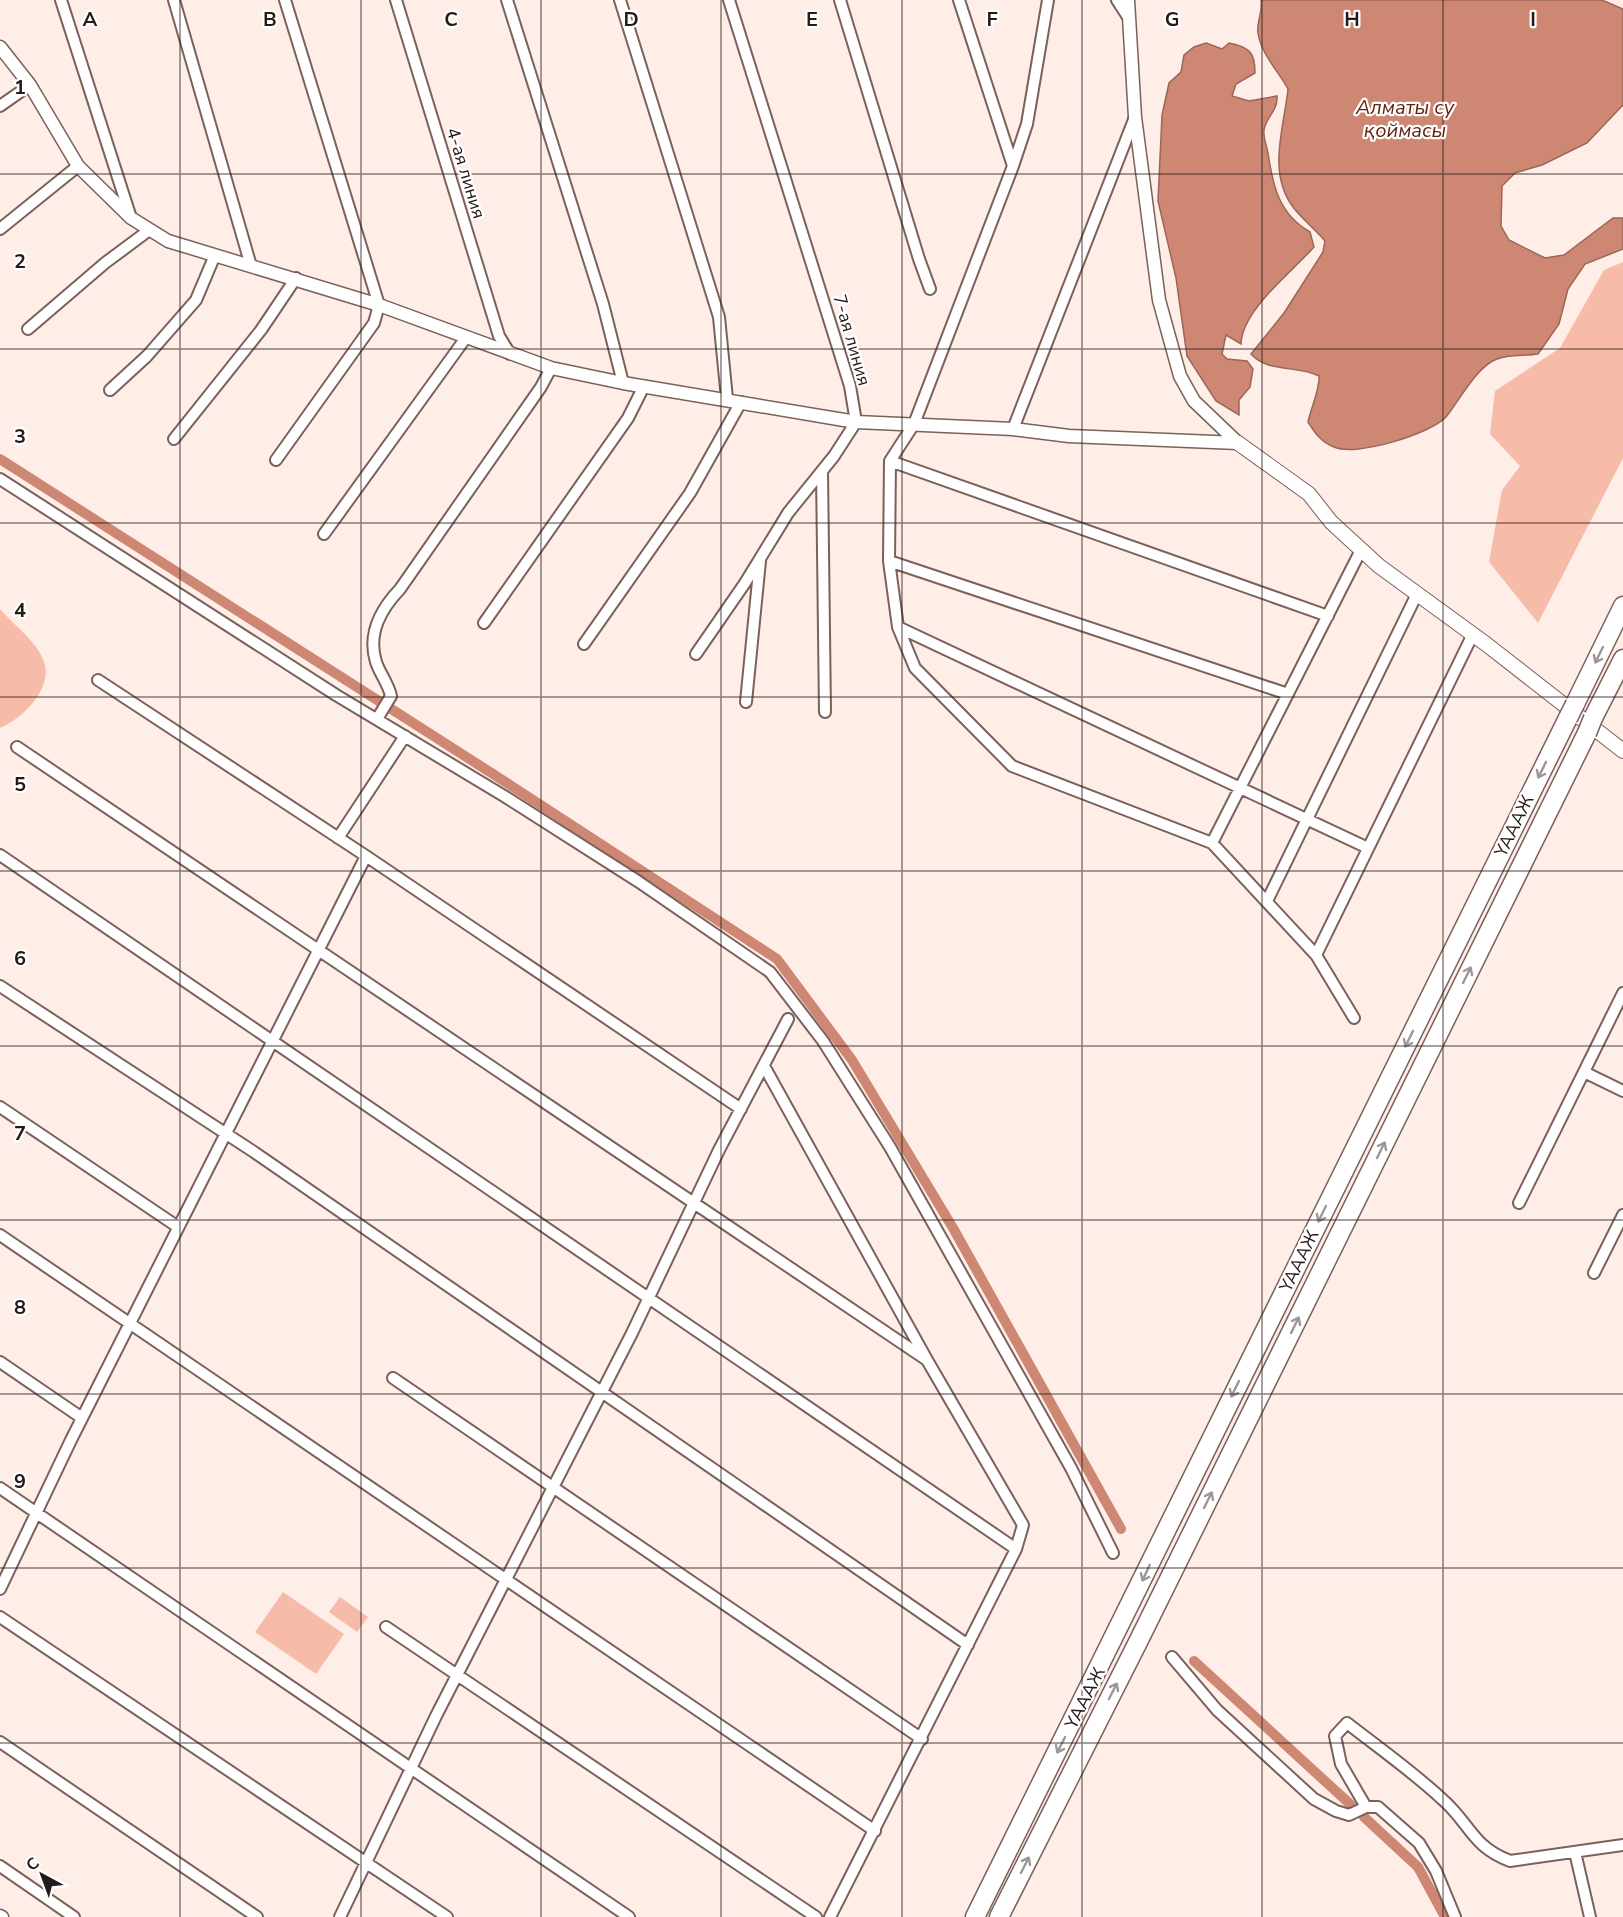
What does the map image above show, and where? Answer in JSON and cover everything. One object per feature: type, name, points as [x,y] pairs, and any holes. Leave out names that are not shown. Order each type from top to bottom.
[{"type":"highway","name":"ҮАААЖ","points":[[975,1917],[1125,1618],[1167,1527],[1623,606]]},
{"type":"highway","name":"ҮАААЖ","points":[[999,1917],[1183,1552],[1623,658]]},
{"type":"main road","points":[[1238,443],[1309,494],[1330,522],[1360,550],[1473,634],[1623,752]]},
{"type":"street","points":[[61,0],[131,218]]},
{"type":"street","points":[[174,0],[251,266]]},
{"type":"street","points":[[276,460],[374,323],[379,305],[285,0]]},
{"type":"street","name":"4-ая линия","points":[[396,0],[499,336],[510,354]]},
{"type":"street","points":[[507,0],[603,304],[623,383]]},
{"type":"street","points":[[620,0],[719,317],[727,399]]},
{"type":"street","name":"7-ая линия","points":[[729,0],[850,386],[856,422]]},
{"type":"street","points":[[840,0],[930,289]]},
{"type":"street","points":[[959,0],[1013,166]]},
{"type":"street","points":[[1048,0],[1027,124],[1013,166],[914,424],[890,461],[889,561],[898,627],[915,668],[1012,766],[1212,843],[1316,955],[1354,1018]]},
{"type":"street","points":[[1117,0],[1128,17]]},
{"type":"street","points":[[1128,0],[1135,117],[1159,300],[1180,376],[1194,401],[1238,443]]},
{"type":"street","points":[[1,46],[30,85],[78,166],[131,218],[148,231],[168,241],[379,305],[465,339],[551,368],[623,383],[856,422],[1013,429],[1070,436],[1238,443]]},
{"type":"street","points":[[0,106],[30,85]]},
{"type":"street","points":[[1013,429],[1135,117]]},
{"type":"street","points":[[0,229],[78,166]]},
{"type":"street","points":[[28,329],[105,263],[148,231]]},
{"type":"street","points":[[110,390],[147,356],[190,308],[215,255]]},
{"type":"street","points":[[174,439],[261,330],[296,278]]},
{"type":"street","points":[[324,534],[465,339]]},
{"type":"street","points":[[380,715],[391,696],[389,684],[377,663],[372,645],[383,607],[400,589],[542,387],[551,368]]},
{"type":"street","points":[[484,623],[628,418],[644,386]]},
{"type":"street","points":[[584,644],[690,493],[741,402]]},
{"type":"street","points":[[696,654],[788,513],[822,471],[856,422]]},
{"type":"street","points":[[890,461],[1328,616]]},
{"type":"street","points":[[822,471],[825,712]]},
{"type":"street","points":[[0,479],[380,715],[405,736],[639,882],[770,972],[823,1041],[890,1147],[1071,1468],[1113,1552]]},
{"type":"street","points":[[1212,843],[1360,550]]},
{"type":"street","points":[[746,702],[760,558]]},
{"type":"street","points":[[889,561],[1288,694]]},
{"type":"street","points":[[1267,901],[1417,594]]},
{"type":"street","points":[[898,627],[1240,790],[1368,848]]},
{"type":"street","points":[[1316,955],[1473,634]]},
{"type":"street","points":[[98,680],[338,837],[741,1109]]},
{"type":"street","points":[[338,837],[405,736]]},
{"type":"street","points":[[17,747],[927,1360]]},
{"type":"street","points":[[0,855],[1016,1549]]},
{"type":"street","points":[[0,1588],[82,1418],[366,856]]},
{"type":"street","points":[[0,986],[225,1134],[968,1645]]},
{"type":"street","points":[[1519,1203],[1623,993]]},
{"type":"street","points":[[340,1917],[458,1675],[788,1019]]},
{"type":"street","points":[[764,1066],[927,1360],[1023,1525],[1016,1549],[922,1739],[830,1917]]},
{"type":"street","points":[[1584,1072],[1623,1091]]},
{"type":"street","points":[[0,1107],[178,1227]]},
{"type":"street","points":[[1594,1273],[1623,1215]]},
{"type":"street","points":[[0,1235],[875,1831]]},
{"type":"street","points":[[0,1362],[82,1418]]},
{"type":"street","points":[[393,1378],[922,1739]]},
{"type":"street","points":[[0,1488],[629,1917]]},
{"type":"street","points":[[0,1617],[447,1917]]},
{"type":"street","points":[[386,1627],[816,1917]]},
{"type":"street","points":[[1172,1657],[1217,1710],[1314,1799],[1335,1811],[1349,1815],[1366,1808],[1378,1807],[1419,1843],[1437,1871],[1455,1917]]},
{"type":"street","points":[[1366,1808],[1341,1764],[1335,1736],[1347,1723],[1444,1800],[1476,1842],[1496,1855],[1510,1861],[1623,1845]]},
{"type":"street","points":[[0,1742],[257,1917]]},
{"type":"street","points":[[1575,1852],[1590,1917]]},
{"type":"street","points":[[0,1866],[74,1917]]},
{"type":"shaded area","points":[[1623,262],[1623,458],[1538,623],[1489,562],[1502,490],[1520,466],[1490,434],[1495,391],[1560,348],[1604,270]]},
{"type":"shaded area","points":[[0,609],[28,637],[41,655],[45,666],[45,677],[42,688],[28,708],[0,728]]},
{"type":"shaded area","points":[[283,1592],[344,1634],[316,1674],[255,1632]]},
{"type":"shaded area","points":[[340,1597],[368,1617],[357,1632],[329,1612]]},
{"type":"water","name":"Алматы су қоймасы","points":[[1261,0],[1602,0],[1623,9],[1623,105],[1587,143],[1542,165],[1515,173],[1502,186],[1501,226],[1509,240],[1545,258],[1564,255],[1613,218],[1623,218],[1623,249],[1585,264],[1568,289],[1559,324],[1538,354],[1506,356],[1490,363],[1476,376],[1446,417],[1437,424],[1409,437],[1359,449],[1344,449],[1325,443],[1308,422],[1317,393],[1319,376],[1266,364],[1251,354],[1284,313],[1323,252],[1325,241],[1293,207],[1285,193],[1281,179],[1279,150],[1288,89],[1266,55],[1260,41],[1258,29]]},
{"type":"water","points":[[1206,43],[1222,49],[1229,43],[1246,49],[1252,55],[1255,73],[1236,84],[1232,96],[1249,101],[1277,96],[1276,106],[1264,130],[1272,177],[1284,208],[1291,217],[1310,232],[1314,247],[1259,305],[1244,331],[1241,344],[1226,335],[1222,354],[1227,359],[1247,361],[1253,369],[1250,387],[1239,400],[1239,415],[1216,401],[1187,356],[1176,278],[1158,201],[1162,115],[1169,83],[1181,72],[1184,55],[1194,47]]},
{"type":"waterway","points":[[0,459],[493,774],[777,959],[852,1060],[953,1228],[1121,1529]]},
{"type":"waterway","points":[[1194,1661],[1351,1805]]},
{"type":"waterway","points":[[1364,1817],[1418,1867],[1445,1917]]}]
